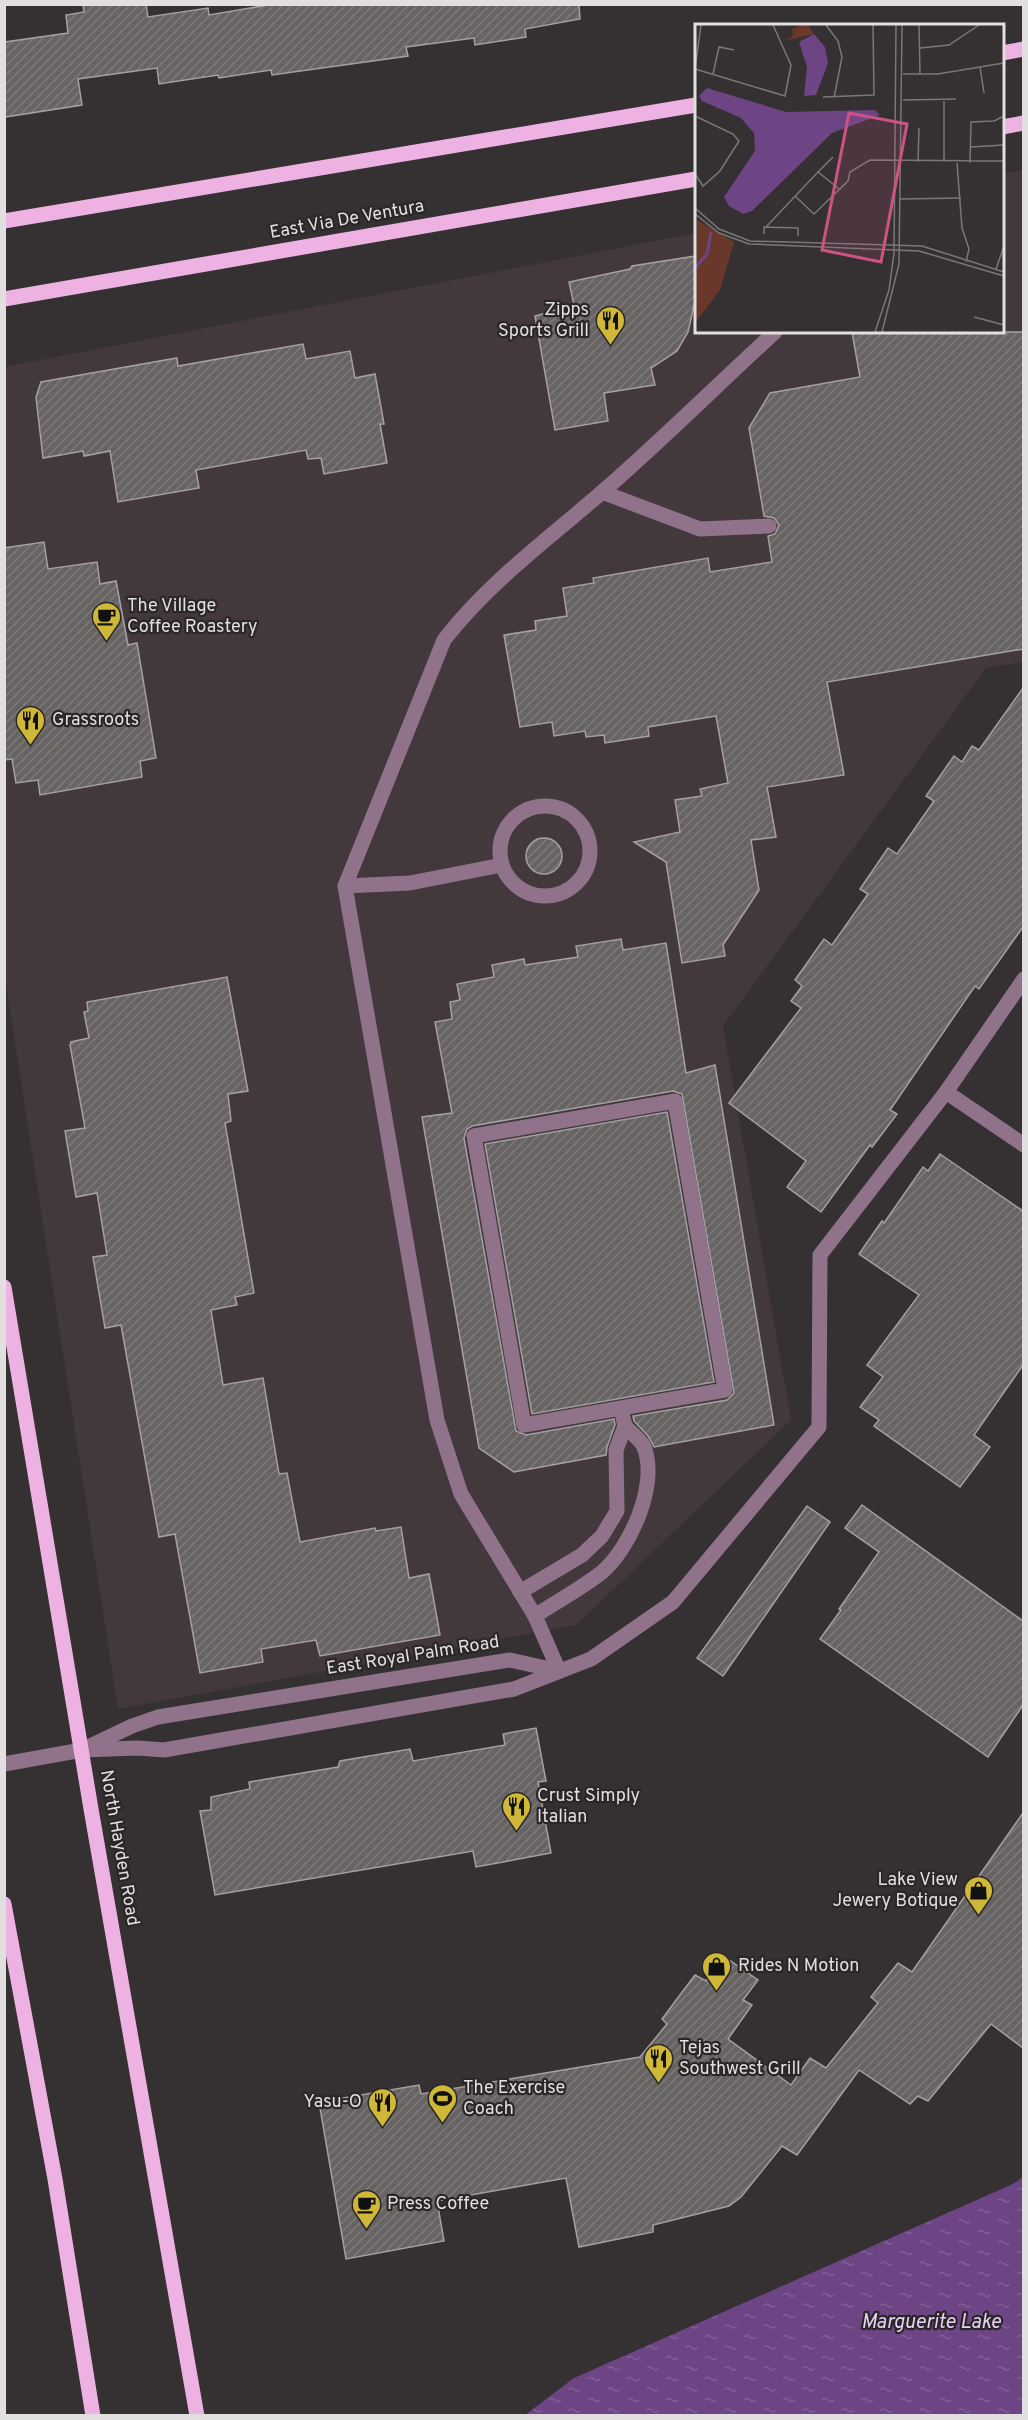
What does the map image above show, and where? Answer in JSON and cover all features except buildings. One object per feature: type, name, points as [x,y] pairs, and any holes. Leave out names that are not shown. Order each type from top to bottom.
[{"type":"main road","points":[[1004,53],[1023,49]]},
{"type":"main road","points":[[4,221],[695,105]]},
{"type":"main road","points":[[1004,127],[1023,123]]},
{"type":"main road","name":"East Via De Ventura","points":[[4,299],[695,179]]},
{"type":"main road","name":"North Hayden Road","points":[[4,1287],[197,2415]]},
{"type":"main road","points":[[4,1904],[55,2179],[93,2415]]},
{"type":"street","points":[[774,333],[602,492],[538,546],[464,614],[444,640],[345,886],[437,1420],[461,1494],[535,1617],[559,1671],[591,1659],[673,1602],[819,1427],[820,1255],[946,1092],[1023,979]]},
{"type":"street","points":[[602,492],[699,529],[769,526]]},
{"type":"street","points":[[547,806],[561,809],[579,821],[590,840],[591,855],[586,870],[578,883],[566,892],[551,896],[535,895],[521,890],[510,879],[502,865],[500,851],[506,831],[520,814],[532,808],[547,806]]},
{"type":"street","points":[[345,886],[410,883],[502,865]]},
{"type":"street","points":[[946,1092],[1023,1146]]},
{"type":"street","points":[[675,1101],[725,1390],[621,1408],[524,1425],[474,1136],[675,1101]]},
{"type":"street","points":[[535,1617],[602,1572],[624,1546],[641,1515],[648,1478],[644,1446],[625,1426],[621,1408]]},
{"type":"street","points":[[520,1592],[582,1556],[602,1536],[617,1511],[616,1450],[625,1426]]},
{"type":"street","name":"East Royal Palm Road","points":[[82,1750],[132,1726],[170,1715],[510,1660],[559,1671]]},
{"type":"street","name":"East Royal Palm Road","points":[[4,1764],[82,1750],[138,1748],[164,1750],[514,1689],[559,1671]]},
{"type":"shaded area","points":[[1023,170],[1023,662],[986,668],[723,1026],[791,1420],[576,1625],[118,1709],[5,978],[4,367],[695,233],[695,333],[1004,333],[1004,174]]},
{"type":"water","name":"Marguerite Lake","points":[[1023,2177],[1023,2415],[525,2415],[574,2378],[1013,2184]]},
{"type":"place","name":"Zipps Sports Grill","points":[[610,346]]},
{"type":"place","name":"The Village Coffee Roastery","points":[[106,642]]},
{"type":"place","name":"Grassroots","points":[[31,746]]},
{"type":"place","name":"Crust Simply Italian","points":[[516,1832]]},
{"type":"place","name":"Lake View Jewery Botique","points":[[979,1916]]},
{"type":"place","name":"Rides N Motion","points":[[717,1992]]},
{"type":"place","name":"Tejas Southwest Grill","points":[[658,2084]]},
{"type":"place","name":"The Exercise Coach","points":[[442,2124]]},
{"type":"place","name":"Yasu-O","points":[[383,2128]]},
{"type":"place","name":"Press Coffee","points":[[366,2230]]}]
